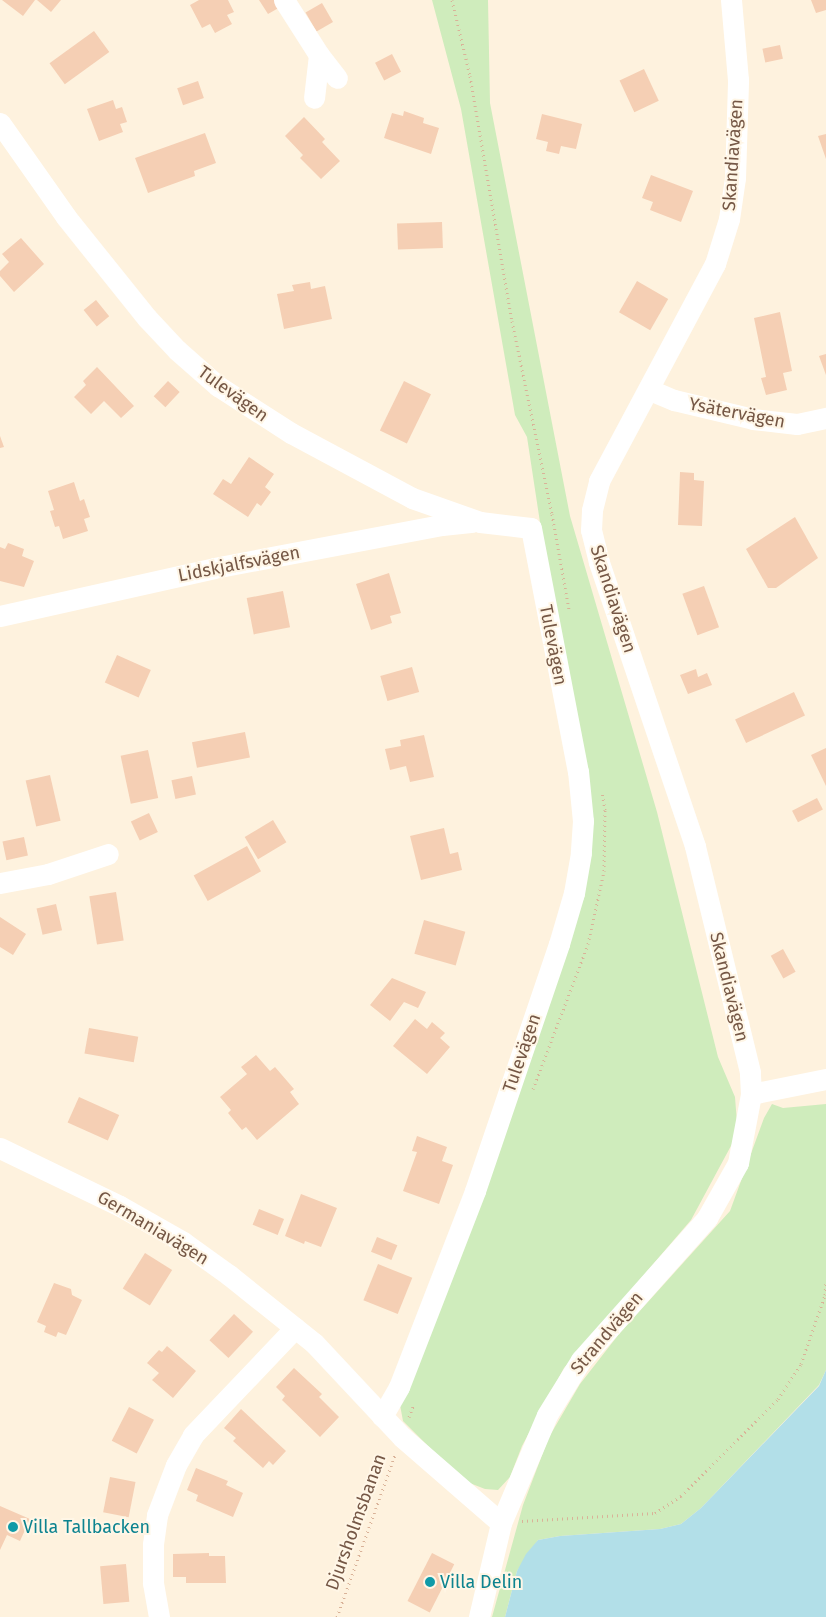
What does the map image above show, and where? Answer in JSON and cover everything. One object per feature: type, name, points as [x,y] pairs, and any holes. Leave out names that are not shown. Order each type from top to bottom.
[{"type":"street","points":[[284,0],[319,55],[337,78]]},
{"type":"street","name":"Skandiavägen","points":[[731,0],[738,80],[735,178],[729,219],[715,264],[650,390],[599,481],[592,510],[592,530],[598,562],[695,846],[750,1072],[752,1094]]},
{"type":"street","points":[[314,98],[319,55]]},
{"type":"street","name":"Tulevägen","points":[[0,123],[66,217],[147,318],[177,350],[218,386],[248,407],[328,454],[412,498],[480,522],[531,528],[578,771],[583,821],[581,853],[574,893],[559,944],[475,1192],[399,1387],[382,1417]]},
{"type":"street","name":"Ysätervägen","points":[[650,390],[674,400],[753,419],[797,424],[826,418]]},
{"type":"street","name":"Lidskjalfsvägen","points":[[0,616],[214,568],[442,525],[480,522]]},
{"type":"street","points":[[0,883],[48,874],[108,854]]},
{"type":"street","points":[[752,1094],[826,1079]]},
{"type":"street","name":"Strandvägen","points":[[479,1617],[501,1523],[547,1415],[581,1360],[707,1218],[738,1163],[752,1094]]},
{"type":"street","name":"Germaniavägen","points":[[0,1148],[120,1206],[183,1242],[314,1343],[402,1437],[501,1523]]},
{"type":"street","points":[[159,1617],[153,1583],[152,1544],[157,1516],[176,1465],[193,1435],[295,1328]]},
{"type":"path","points":[[452,0],[470,76],[512,321],[552,514],[569,610]]},
{"type":"path","points":[[531,1093],[588,944],[604,871],[605,810],[602,791]]},
{"type":"path","points":[[501,1523],[655,1513],[681,1496],[778,1399],[801,1364],[825,1295],[826,1280]]},
{"type":"path","name":"Djursholmsbanan","points":[[337,1617],[416,1400]]},
{"type":"green space","points":[[432,0],[488,0],[490,103],[570,516],[657,812],[718,1057],[735,1097],[737,1123],[732,1144],[691,1220],[564,1368],[522,1446],[510,1477],[498,1490],[485,1489],[462,1480],[403,1421],[400,1405],[589,844],[527,437],[515,415],[461,109]]},
{"type":"green space","points":[[772,1104],[783,1108],[826,1104],[826,1370],[819,1385],[701,1508],[681,1524],[660,1529],[560,1536],[538,1540],[517,1571],[505,1617],[492,1617],[523,1505],[549,1437],[580,1384],[619,1334],[730,1211],[764,1118]]},
{"type":"water","points":[[826,1370],[826,1617],[505,1617],[517,1571],[526,1554],[538,1540],[560,1536],[660,1529],[681,1524],[701,1508],[819,1386]]},
{"type":"building","points":[[2,0],[35,0],[23,16]]},
{"type":"building","points":[[37,0],[61,0],[51,12]]},
{"type":"building","points":[[199,0],[228,0],[234,12],[227,15],[232,24],[215,33],[210,24],[202,28],[190,5]]},
{"type":"building","points":[[259,0],[278,0],[282,6],[268,14]]},
{"type":"building","points":[[811,0],[826,0],[826,10],[816,13]]},
{"type":"building","points":[[322,3],[333,22],[317,32],[306,12]]},
{"type":"building","points":[[94,31],[109,52],[65,84],[50,63]]},
{"type":"building","points":[[780,45],[783,59],[765,62],[762,49]]},
{"type":"building","points":[[392,54],[401,72],[384,80],[375,63]]},
{"type":"building","points":[[644,69],[659,101],[634,112],[620,80]]},
{"type":"building","points":[[198,81],[204,98],[183,105],[177,88]]},
{"type":"building","points":[[113,100],[116,109],[122,107],[127,122],[120,124],[123,132],[99,141],[87,109]]},
{"type":"building","points":[[404,111],[424,118],[423,123],[439,128],[431,154],[384,138],[392,113],[403,116]]},
{"type":"building","points":[[542,114],[582,124],[576,149],[561,146],[559,154],[546,151],[548,142],[536,139]]},
{"type":"building","points":[[304,117],[325,139],[322,142],[340,161],[321,179],[300,158],[303,155],[285,136]]},
{"type":"building","points":[[205,133],[216,163],[194,171],[195,176],[148,193],[135,158]]},
{"type":"building","points":[[826,134],[826,159],[818,136]]},
{"type":"building","points":[[651,175],[693,191],[681,222],[650,210],[653,202],[642,198]]},
{"type":"building","points":[[442,222],[443,248],[398,250],[397,224]]},
{"type":"building","points":[[21,238],[44,264],[14,292],[0,276],[0,271],[9,262],[2,254]]},
{"type":"building","points":[[637,281],[668,299],[650,330],[619,312]]},
{"type":"building","points":[[310,282],[311,289],[325,286],[332,319],[284,329],[277,294],[294,291],[292,285]]},
{"type":"building","points":[[96,300],[109,316],[97,326],[84,310]]},
{"type":"building","points":[[780,312],[792,371],[783,373],[787,390],[766,395],[761,378],[766,377],[754,318]]},
{"type":"building","points":[[826,354],[826,375],[819,356]]},
{"type":"building","points":[[97,367],[134,406],[121,418],[104,401],[91,414],[74,397],[86,385],[83,381]]},
{"type":"building","points":[[168,381],[180,392],[165,407],[154,396]]},
{"type":"building","points":[[404,381],[431,394],[407,444],[380,430]]},
{"type":"building","points":[[0,436],[4,447],[0,448]]},
{"type":"building","points":[[249,457],[274,474],[265,487],[271,492],[261,506],[257,503],[248,517],[213,494],[223,479],[231,484]]},
{"type":"building","points":[[680,472],[694,473],[694,480],[704,481],[702,526],[678,525]]},
{"type":"building","points":[[74,482],[80,501],[84,499],[90,517],[84,519],[88,531],[63,539],[59,526],[55,527],[50,511],[54,510],[48,491]]},
{"type":"building","points":[[795,517],[818,558],[776,588],[768,588],[746,549]]},
{"type":"building","points":[[8,543],[24,549],[22,556],[34,561],[24,587],[0,581],[0,547],[5,549]]},
{"type":"building","points":[[389,573],[401,613],[390,616],[392,623],[371,630],[356,584]]},
{"type":"building","points":[[704,586],[719,627],[697,635],[682,594]]},
{"type":"building","points":[[283,591],[290,627],[254,634],[247,598]]},
{"type":"building","points":[[117,655],[151,670],[139,697],[105,682]]},
{"type":"building","points":[[412,667],[419,692],[387,701],[380,676]]},
{"type":"building","points":[[696,669],[698,677],[707,673],[712,685],[688,694],[680,675]]},
{"type":"building","points":[[794,692],[805,716],[746,743],[735,719]]},
{"type":"building","points":[[245,732],[250,758],[197,768],[192,742]]},
{"type":"building","points":[[424,735],[434,777],[410,782],[406,766],[390,770],[385,749],[401,746],[400,740]]},
{"type":"building","points":[[826,748],[826,786],[811,755]]},
{"type":"building","points":[[148,750],[158,798],[131,804],[121,756]]},
{"type":"building","points":[[50,775],[61,821],[36,826],[26,781]]},
{"type":"building","points":[[192,776],[196,795],[175,799],[171,780]]},
{"type":"building","points":[[817,798],[823,810],[798,822],[792,811]]},
{"type":"building","points":[[149,813],[158,832],[140,840],[131,821]]},
{"type":"building","points":[[273,820],[286,842],[258,859],[245,837]]},
{"type":"building","points":[[444,828],[450,854],[458,852],[462,870],[421,880],[410,836]]},
{"type":"building","points":[[24,837],[28,856],[6,860],[2,842]]},
{"type":"building","points":[[247,846],[261,871],[208,901],[194,876]]},
{"type":"building","points":[[116,892],[124,940],[97,945],[89,896]]},
{"type":"building","points":[[56,904],[62,930],[43,935],[37,908]]},
{"type":"building","points":[[0,917],[26,934],[13,955],[0,947]]},
{"type":"building","points":[[424,920],[465,932],[456,965],[414,954]]},
{"type":"building","points":[[783,949],[796,972],[783,979],[771,956]]},
{"type":"building","points":[[392,978],[426,992],[418,1008],[404,1002],[390,1021],[370,1005]]},
{"type":"building","points":[[415,1019],[427,1029],[432,1022],[445,1033],[440,1038],[450,1047],[427,1074],[393,1046]]},
{"type":"building","points":[[89,1028],[138,1037],[134,1062],[84,1054]]},
{"type":"building","points":[[256,1055],[270,1071],[275,1067],[294,1089],[290,1092],[299,1104],[257,1140],[246,1127],[242,1130],[228,1113],[231,1110],[220,1097],[247,1074],[241,1067]]},
{"type":"building","points":[[79,1097],[119,1115],[108,1140],[68,1123]]},
{"type":"building","points":[[417,1136],[447,1147],[442,1161],[453,1165],[439,1204],[403,1191],[417,1152],[412,1151]]},
{"type":"building","points":[[301,1194],[337,1208],[321,1247],[305,1241],[304,1244],[285,1236]]},
{"type":"building","points":[[259,1209],[284,1219],[278,1235],[253,1225]]},
{"type":"building","points":[[377,1237],[397,1245],[391,1260],[371,1252]]},
{"type":"building","points":[[145,1253],[172,1270],[150,1306],[123,1289]]},
{"type":"building","points":[[378,1264],[412,1278],[398,1314],[363,1300]]},
{"type":"building","points":[[54,1283],[71,1289],[72,1295],[82,1300],[66,1335],[58,1332],[56,1337],[44,1332],[46,1326],[37,1322]]},
{"type":"building","points":[[234,1314],[253,1332],[228,1358],[209,1340]]},
{"type":"building","points":[[167,1346],[196,1371],[173,1398],[152,1380],[159,1373],[147,1363],[159,1350],[162,1352]]},
{"type":"building","points":[[294,1368],[322,1394],[319,1397],[339,1417],[320,1437],[282,1400],[285,1396],[276,1387]]},
{"type":"building","points":[[129,1407],[154,1420],[137,1454],[112,1441]]},
{"type":"building","points":[[241,1409],[286,1451],[273,1465],[269,1461],[263,1468],[233,1441],[236,1438],[224,1428]]},
{"type":"building","points":[[196,1468],[228,1481],[226,1485],[243,1493],[233,1517],[196,1501],[198,1495],[187,1490]]},
{"type":"building","points":[[110,1477],[136,1482],[129,1517],[103,1512]]},
{"type":"building","name":"Villa Tallbacken","points":[[0,1506],[30,1519],[20,1541],[7,1535],[0,1550]]},
{"type":"building","points":[[209,1553],[209,1556],[225,1556],[226,1583],[186,1583],[186,1577],[173,1577],[173,1554]]},
{"type":"building","name":"Villa Delin","points":[[432,1553],[454,1564],[430,1612],[407,1601]]},
{"type":"building","points":[[126,1564],[129,1602],[103,1604],[100,1566]]},
{"type":"place","name":"Villa Tallbacken","points":[[13,1527]]},
{"type":"place","name":"Villa Delin","points":[[430,1582]]}]
